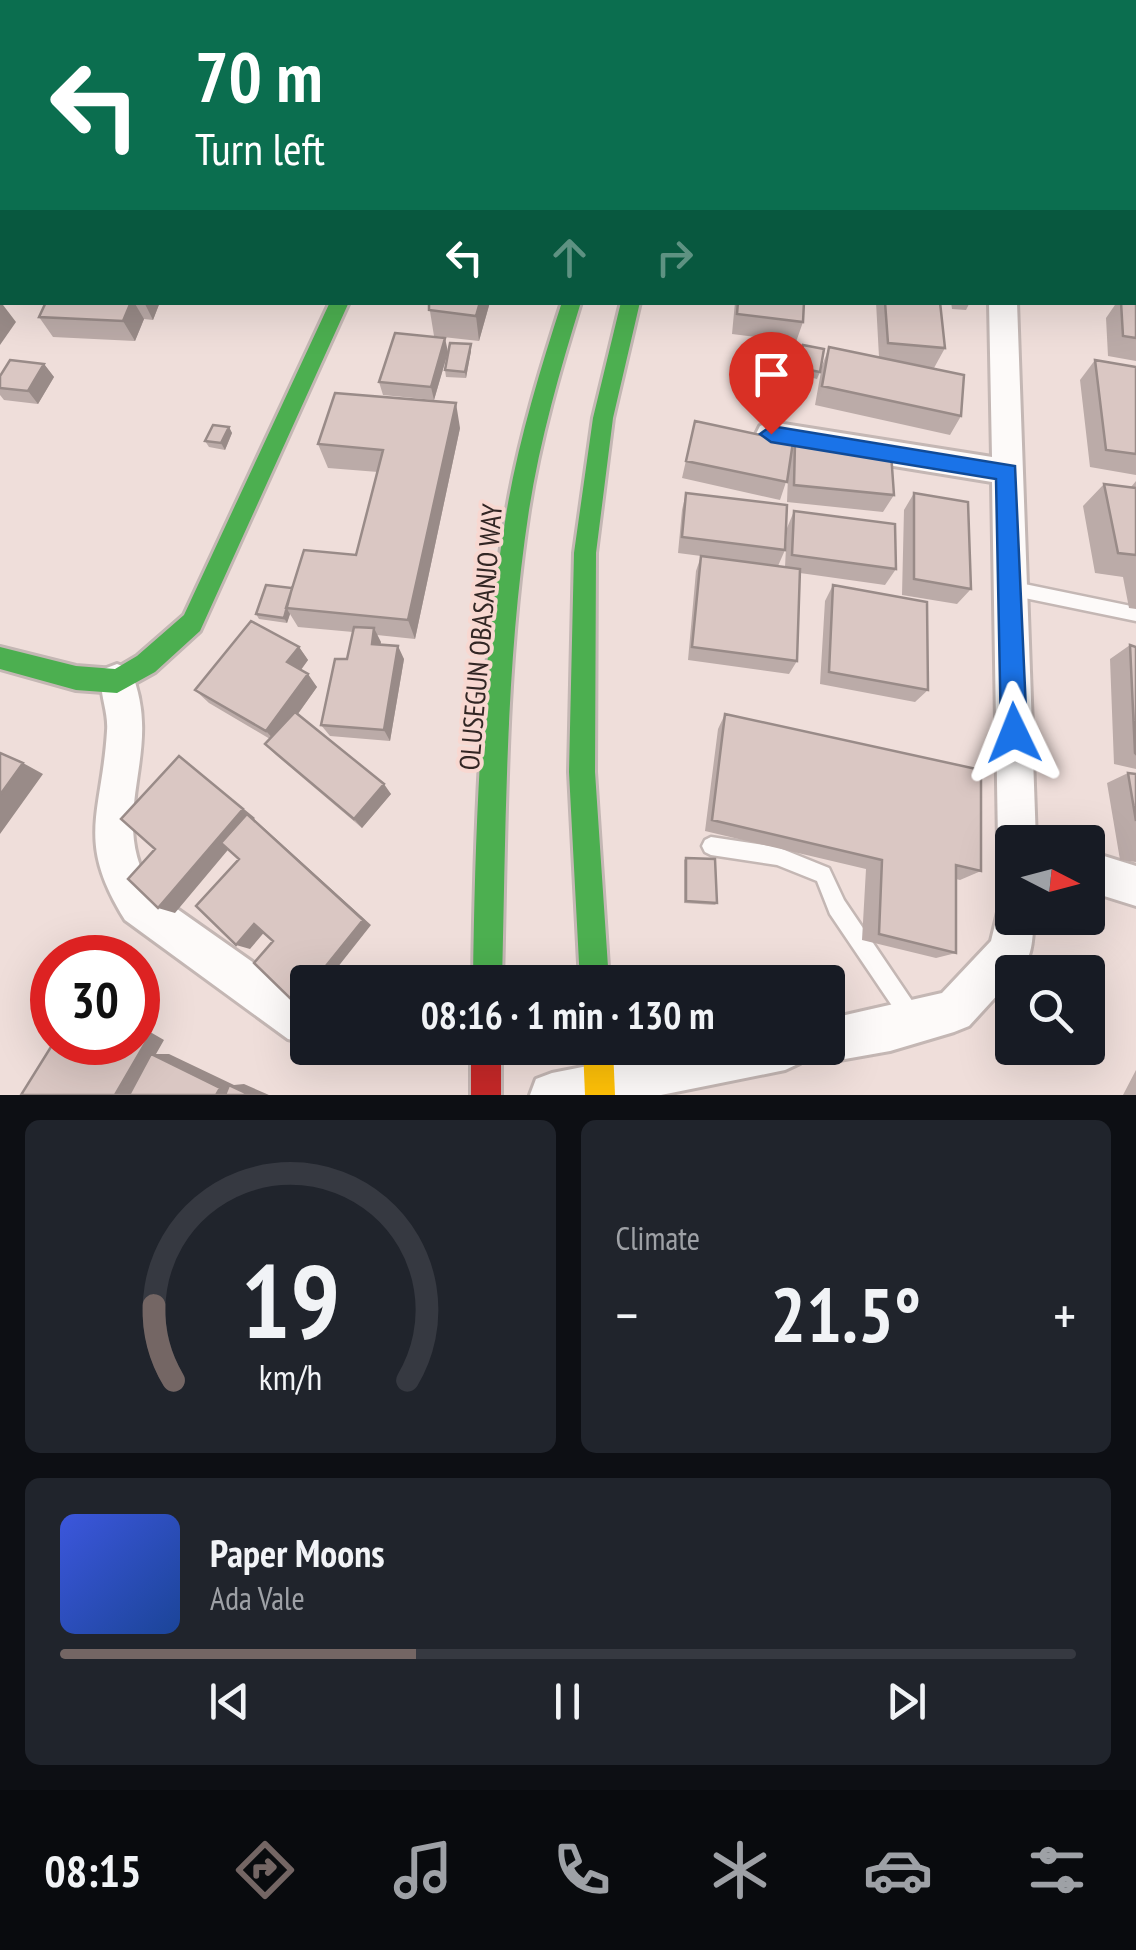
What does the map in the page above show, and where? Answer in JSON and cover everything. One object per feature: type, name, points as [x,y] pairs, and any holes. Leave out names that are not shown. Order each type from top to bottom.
[{"type":"main road","points":[[0,658],[94,680],[117,681],[162,650],[192,623],[339,305]]},
{"type":"main road","name":"OLUSEGUN OBASANJO WAY","points":[[488,965],[514,538],[550,370],[571,305]]},
{"type":"main road","points":[[593,965],[582,772],[585,553],[603,418],[630,305]]},
{"type":"main road","points":[[486,1065],[486,1095]]},
{"type":"street","points":[[1003,305],[1017,825]]},
{"type":"street","points":[[771,434],[1007,472]]},
{"type":"street","points":[[117,681],[126,724],[109,842],[120,880],[139,906],[290,1015]]},
{"type":"street","points":[[1105,877],[1136,886]]},
{"type":"street","points":[[845,1036],[954,1011],[1010,951],[1012,935]]},
{"type":"street","points":[[552,1095],[599,1076],[672,1065]]},
{"type":"lane","points":[[1010,588],[1136,614]]},
{"type":"lane","points":[[711,846],[777,856],[823,874],[837,907],[914,1022]]},
{"type":"building","points":[[45,305],[130,305],[123,321],[39,317]]},
{"type":"building","points":[[429,305],[479,305],[476,316],[429,310]]},
{"type":"building","points":[[738,305],[804,305],[803,322],[737,314]]},
{"type":"building","points":[[885,305],[940,305],[945,348],[888,343]]},
{"type":"building","points":[[1121,305],[1136,305],[1136,338],[1123,336]]},
{"type":"building","points":[[395,333],[445,338],[431,387],[379,382]]},
{"type":"building","points":[[450,343],[471,344],[465,372],[445,370]]},
{"type":"building","points":[[803,345],[824,349],[820,372],[799,368]]},
{"type":"building","points":[[829,347],[964,375],[961,416],[822,386]]},
{"type":"building","points":[[10,360],[44,364],[28,391],[0,388],[0,376]]},
{"type":"building","points":[[1095,360],[1136,367],[1136,454],[1106,450]]},
{"type":"building","points":[[335,393],[456,403],[408,620],[286,608],[304,550],[356,555],[383,450],[318,444]]},
{"type":"building","points":[[695,421],[793,442],[787,482],[686,461]]},
{"type":"building","points":[[213,425],[229,427],[221,443],[205,441]]},
{"type":"building","points":[[795,443],[891,453],[894,495],[794,485]]},
{"type":"building","points":[[1104,484],[1136,488],[1136,555],[1118,553]]},
{"type":"building","points":[[686,493],[787,505],[785,550],[682,537]]},
{"type":"building","points":[[914,493],[968,502],[971,589],[914,579]]},
{"type":"building","points":[[794,511],[895,524],[896,569],[792,555]]},
{"type":"building","points":[[701,556],[800,569],[797,661],[692,647]]},
{"type":"building","points":[[266,585],[292,588],[284,618],[256,614]]},
{"type":"building","points":[[833,585],[927,602],[928,690],[829,672]]},
{"type":"building","points":[[251,621],[299,647],[287,662],[308,674],[266,731],[195,690]]},
{"type":"building","points":[[354,627],[374,628],[372,644],[398,646],[384,730],[321,725],[335,659],[347,659]]},
{"type":"building","points":[[1130,645],[1136,647],[1136,754],[1135,753]]},
{"type":"building","points":[[295,712],[384,784],[354,819],[265,744]]},
{"type":"building","points":[[725,714],[981,770],[981,871],[956,865],[956,953],[879,934],[882,860],[712,820]]},
{"type":"building","points":[[0,753],[23,763],[0,795]]},
{"type":"building","points":[[179,756],[243,809],[158,908],[128,879],[155,849],[121,819]]},
{"type":"building","points":[[1128,773],[1136,774],[1136,821]]},
{"type":"building","points":[[247,814],[363,920],[327,965],[290,965],[290,998],[254,963],[273,941],[254,924],[236,945],[196,906],[239,859],[221,843]]},
{"type":"building","points":[[686,858],[715,859],[717,903],[686,901]]},
{"type":"building","points":[[160,1058],[220,1088],[216,1095],[129,1095],[145,1065],[160,1065]]},
{"type":"building","points":[[40,1065],[132,1065],[115,1095],[21,1095]]},
{"type":"building","points":[[229,1085],[250,1095],[225,1095]]},
{"type":"traffic: fast","points":[[0,658],[76,678],[117,681],[146,664],[192,623],[339,305]]},
{"type":"traffic: fast","points":[[488,965],[495,745],[510,567],[528,457],[571,305]]},
{"type":"traffic: fast","points":[[593,965],[582,772],[585,553],[603,418],[630,305]]},
{"type":"traffic: slow","points":[[599,1065],[600,1095]]},
{"type":"traffic: jam","points":[[486,1065],[486,1095]]},
{"type":"route","points":[[771,434],[1007,472],[1014,733]]}]
